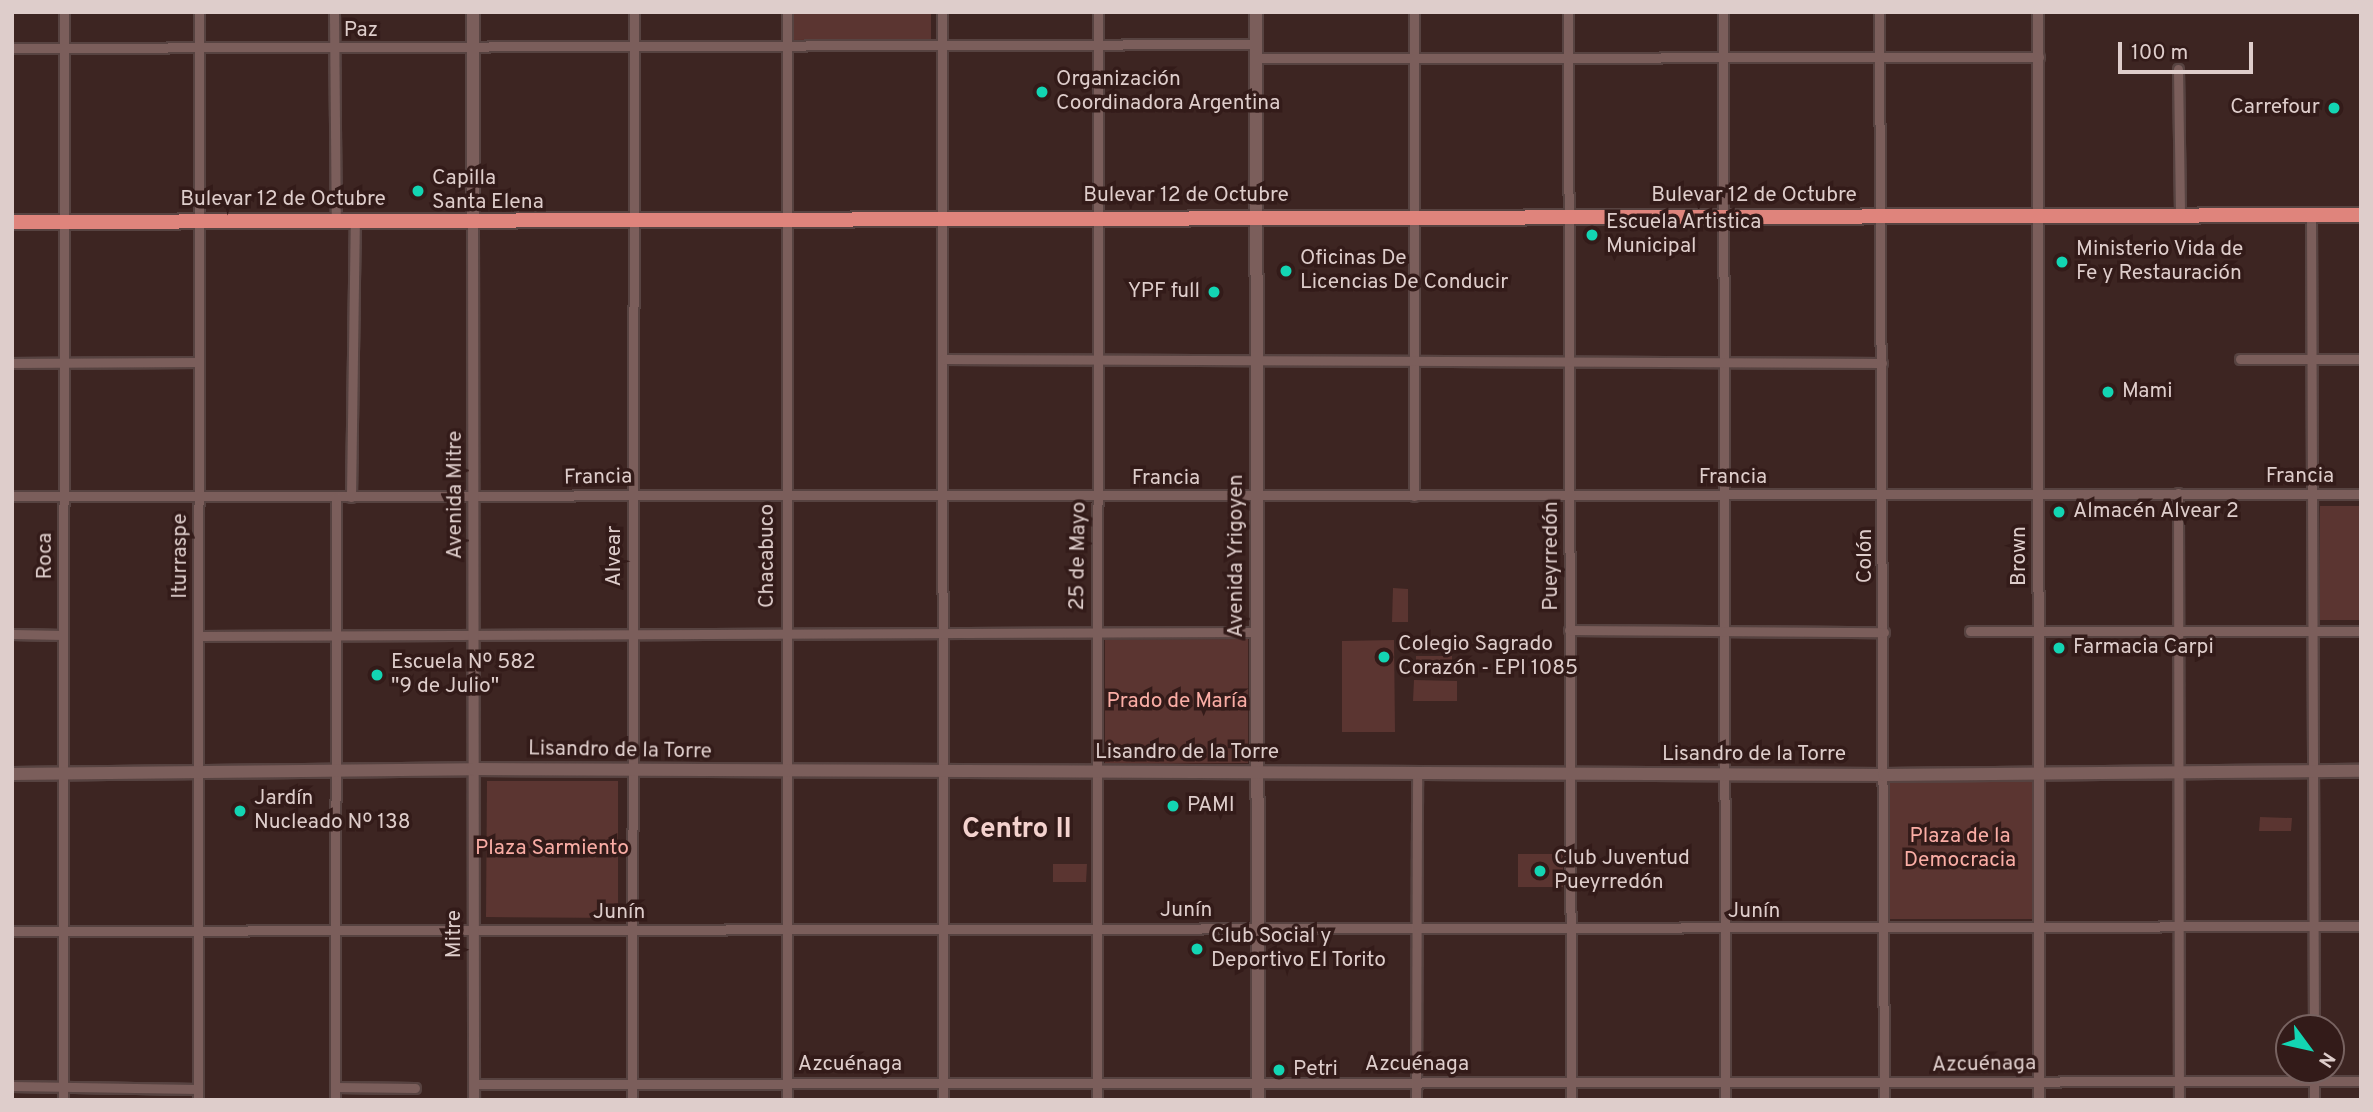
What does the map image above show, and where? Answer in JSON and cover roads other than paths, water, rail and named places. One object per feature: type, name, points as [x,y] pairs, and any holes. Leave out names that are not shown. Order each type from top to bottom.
[{"type":"highway","name":"Bulevar 12 de Octubre","points":[[12,222],[634,218],[1881,218],[2361,215]]},
{"type":"main road","points":[[473,12],[473,220]]},
{"type":"main road","name":"Avenida Yrigoyen","points":[[1256,12],[1258,1100]]},
{"type":"main road","name":"Lisandro de la Torre","points":[[12,774],[334,773],[473,769],[786,773],[943,771],[1884,775],[2361,771]]},
{"type":"street","name":"Roca","points":[[63,1100],[64,12]]},
{"type":"street","name":"Iturraspe","points":[[198,1100],[199,12]]},
{"type":"street","points":[[334,12],[336,221]]},
{"type":"street","name":"Alvear","points":[[632,1100],[634,12]]},
{"type":"street","name":"Chacabuco","points":[[787,12],[787,1100]]},
{"type":"street","points":[[942,12],[943,1100]]},
{"type":"street","name":"25 de Mayo","points":[[1097,1100],[1098,12]]},
{"type":"street","points":[[1414,12],[1414,496]]},
{"type":"street","name":"Pueyrredón","points":[[1568,12],[1571,1100]]},
{"type":"street","points":[[1723,12],[1725,1100]]},
{"type":"street","name":"Colón","points":[[1879,12],[1884,497],[1884,1100]]},
{"type":"street","name":"Brown","points":[[2038,12],[2039,1100]]},
{"type":"street","name":"Paz","points":[[12,47],[334,49],[1256,44]]},
{"type":"street","points":[[1256,58],[2039,57]]},
{"type":"street","points":[[2178,69],[2180,215]]},
{"type":"street","points":[[2311,215],[2314,1014]]},
{"type":"street","name":"Avenida Mitre","points":[[473,220],[473,769]]},
{"type":"street","points":[[351,497],[355,221]]},
{"type":"street","points":[[943,359],[1882,363]]},
{"type":"street","points":[[2240,359],[2361,359]]},
{"type":"street","points":[[12,363],[198,362]]},
{"type":"street","points":[[2178,493],[2179,1100]]},
{"type":"street","name":"Francia","points":[[12,496],[1884,497],[2178,493],[2361,494]]},
{"type":"street","points":[[335,1100],[333,931],[336,497]]},
{"type":"street","points":[[1569,630],[1884,632]]},
{"type":"street","points":[[1970,631],[2361,631]]},
{"type":"street","points":[[198,636],[632,632],[1256,632]]},
{"type":"street","points":[[12,634],[63,635]]},
{"type":"street","name":"Mitre","points":[[473,769],[474,1100]]},
{"type":"street","points":[[1416,1100],[1417,773]]},
{"type":"street","name":"Junín","points":[[12,932],[1257,928],[1884,930],[2361,926]]},
{"type":"street","name":"Azcuénaga","points":[[474,1084],[2275,1081]]},
{"type":"street","points":[[12,1086],[198,1089]]},
{"type":"street","points":[[335,1087],[415,1088]]},
{"type":"place","name":"Organización Coordinadora Argentina","points":[[1042,92]]},
{"type":"place","name":"Carrefour","points":[[2334,108]]},
{"type":"place","name":"Capilla Santa Elena","points":[[418,191]]},
{"type":"place","name":"Escuela Artistica Municipal","points":[[1592,235]]},
{"type":"place","name":"Ministerio Vida de Fe y Restauración","points":[[2062,262]]},
{"type":"place","name":"Oficinas De Licencias De Conducir","points":[[1286,271]]},
{"type":"place","name":"YPF full","points":[[1214,292]]},
{"type":"place","name":"Mami","points":[[2108,392]]},
{"type":"place","name":"Almacén Alvear 2","points":[[2059,512]]},
{"type":"place","name":"Farmacia Carpi","points":[[2059,648]]},
{"type":"place","name":"Colegio Sagrado Corazón - EPI 1085","points":[[1384,657]]},
{"type":"place","name":"Escuela Nº 582 \"9 de Julio\"","points":[[377,675]]},
{"type":"place","name":"PAMI","points":[[1173,806]]},
{"type":"place","name":"Jardín Nucleado Nº 138","points":[[240,811]]},
{"type":"place","name":"Club Juventud Pueyrredón","points":[[1540,871]]},
{"type":"place","name":"Club Social y Deportivo El Torito","points":[[1197,949]]},
{"type":"place","name":"Petri","points":[[1279,1070]]},
{"type":"district","name":"Centro II","points":[[1017,830]]},
{"type":"park label","name":"Prado de María","points":[[1177,702]]},
{"type":"park label","name":"Plaza Sarmiento","points":[[552,849]]},
{"type":"park label","name":"Plaza de la Democracia","points":[[1960,849]]}]
